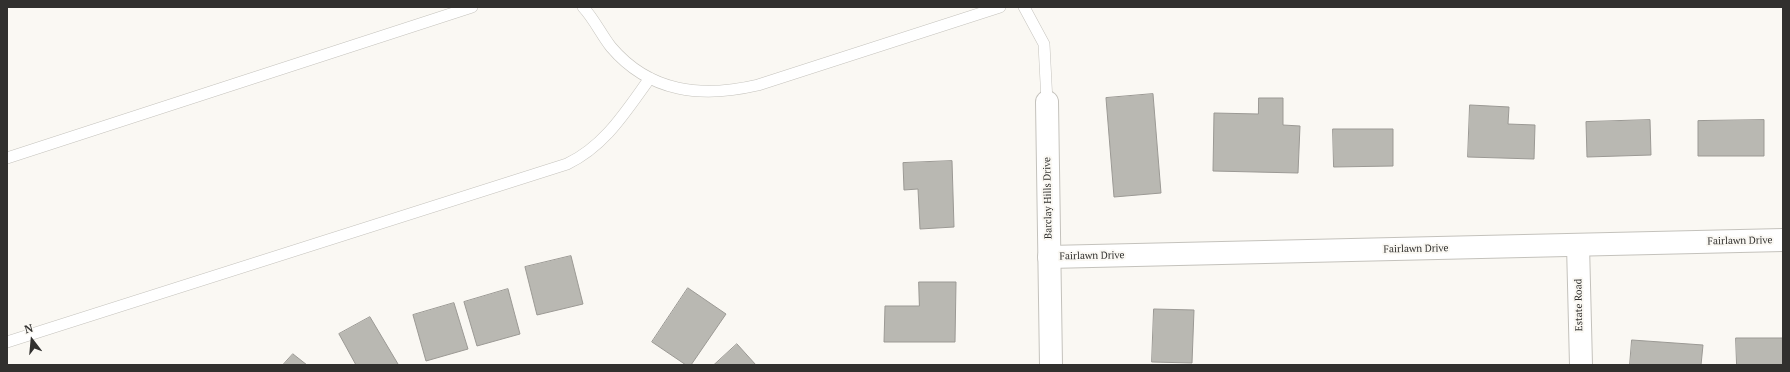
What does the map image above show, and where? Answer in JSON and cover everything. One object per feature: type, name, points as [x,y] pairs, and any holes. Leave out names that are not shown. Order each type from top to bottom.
[{"type":"street","name":"Barclay Hills Drive","points":[[1047,102],[1051,365]]},
{"type":"street","name":"Fairlawn Drive","points":[[1049,257],[1783,240]]},
{"type":"street","name":"Estate Road","points":[[1578,245],[1581,365]]},
{"type":"lane","points":[[7,158],[472,7]]},
{"type":"lane","points":[[583,7],[611,46],[635,70],[676,89],[714,93],[735,91],[758,86],[1000,7]]},
{"type":"lane","points":[[1024,7],[1044,44],[1047,102]]},
{"type":"lane","points":[[7,342],[567,164],[581,157],[607,135],[650,78]]},
{"type":"building","points":[[1153,94],[1161,193],[1114,197],[1106,98]]},
{"type":"building","points":[[1259,98],[1283,98],[1283,125],[1300,126],[1298,173],[1213,171],[1214,113],[1258,114]]},
{"type":"building","points":[[1470,105],[1509,107],[1508,124],[1535,125],[1534,159],[1468,157]]},
{"type":"building","points":[[1650,120],[1651,155],[1587,157],[1586,122]]},
{"type":"building","points":[[1764,120],[1764,156],[1698,156],[1698,121]]},
{"type":"building","points":[[1333,129],[1393,129],[1393,166],[1334,167]]},
{"type":"building","points":[[952,161],[954,227],[920,229],[918,189],[904,190],[903,163]]},
{"type":"building","points":[[571,256],[583,304],[537,315],[525,267]]},
{"type":"building","points":[[919,282],[956,282],[955,342],[884,342],[885,306],[919,306]]},
{"type":"building","points":[[688,288],[726,314],[691,365],[686,365],[652,342]]},
{"type":"building","points":[[508,289],[520,334],[477,346],[464,302]]},
{"type":"building","points":[[454,303],[468,349],[426,361],[413,315]]},
{"type":"building","points":[[1154,309],[1194,310],[1192,363],[1152,362]]},
{"type":"building","points":[[370,317],[398,364],[397,365],[356,365],[339,334]]},
{"type":"building","points":[[1736,338],[1783,338],[1783,365],[1737,365]]},
{"type":"building","points":[[1632,340],[1703,345],[1701,365],[1630,365]]},
{"type":"building","points":[[737,344],[756,365],[714,365]]},
{"type":"building","points":[[293,354],[307,365],[283,365]]}]
